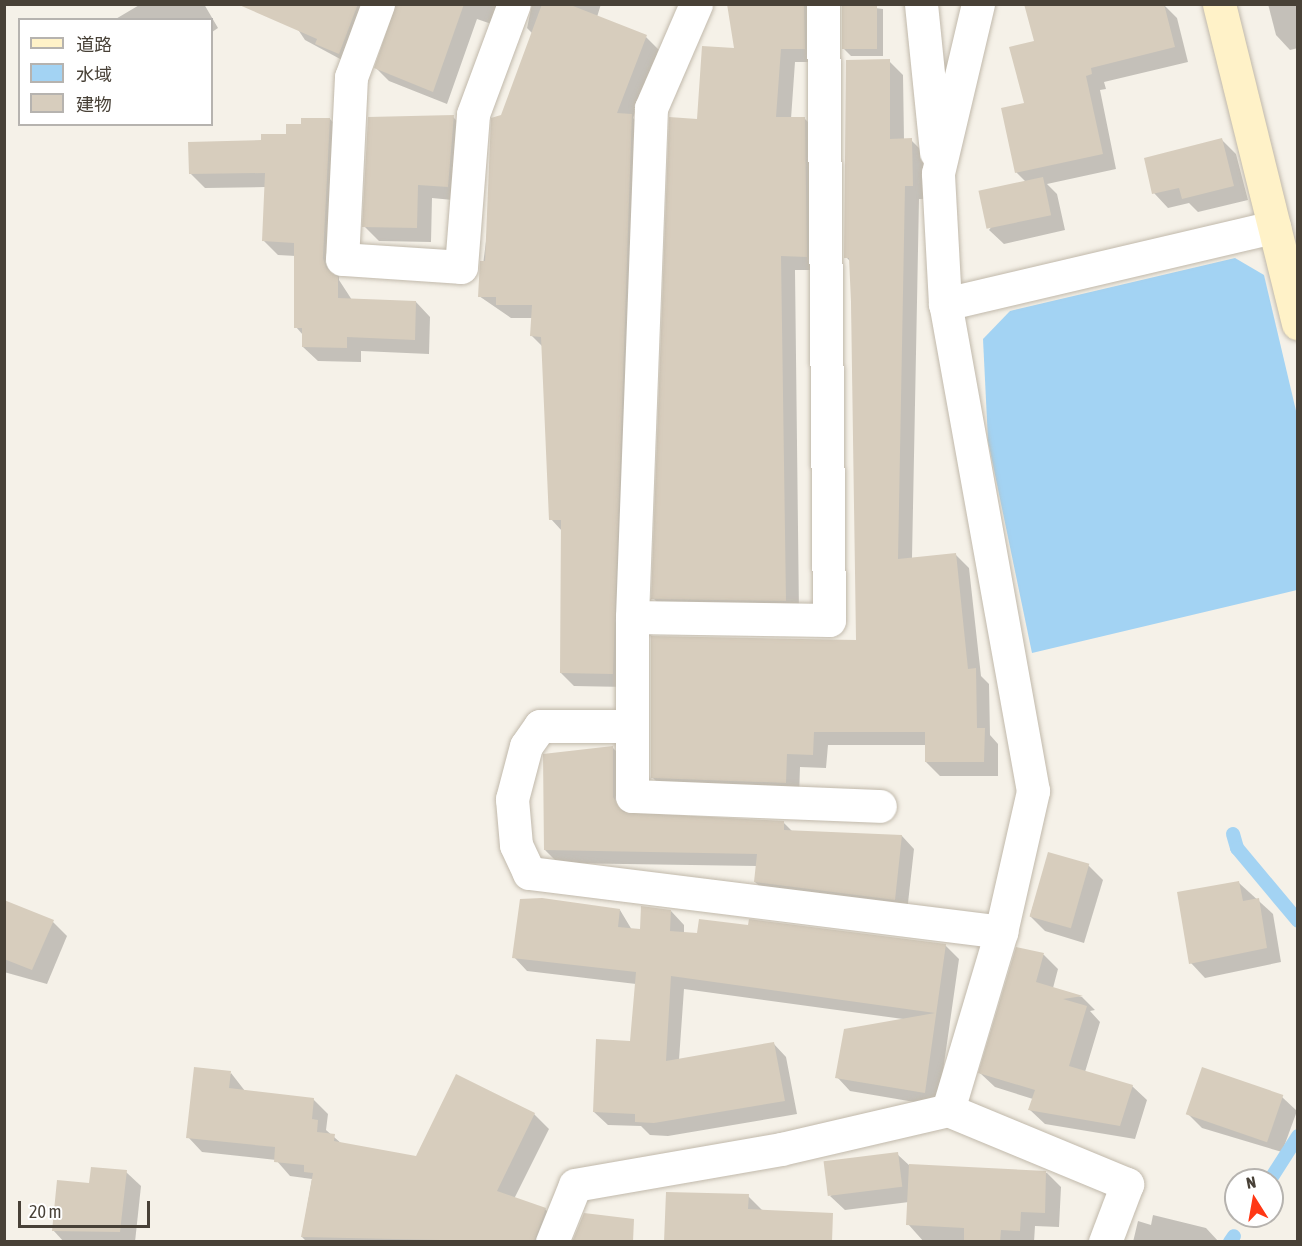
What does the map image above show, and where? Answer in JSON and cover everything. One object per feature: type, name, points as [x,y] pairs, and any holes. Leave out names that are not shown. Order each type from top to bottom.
[{"type":"street","points":[[378,4],[351,76],[342,259],[461,267],[473,114],[514,4]]},
{"type":"street","points":[[696,4],[651,108],[632,617],[632,796],[880,806]]},
{"type":"street","points":[[632,617],[829,620],[824,4]]},
{"type":"street","points":[[921,4],[938,172],[945,304],[1033,791],[1001,932],[948,1110]]},
{"type":"street","points":[[938,172],[978,4]]},
{"type":"street","points":[[1219,4],[1298,323]]},
{"type":"street","points":[[945,304],[1274,227]]},
{"type":"street","points":[[631,726],[540,726],[526,746],[512,799],[516,845],[529,873],[1001,932]]},
{"type":"street","points":[[552,1242],[575,1185],[781,1149],[948,1110],[1127,1184],[1105,1242]]},
{"type":"water","points":[[1235,258],[1264,275],[1297,415],[1297,590],[1032,653],[988,441],[983,339],[1010,311]]},
{"type":"building","points":[[237,4],[358,4],[339,54],[315,44],[317,39]]},
{"type":"building","points":[[396,4],[464,4],[433,92],[374,68]]},
{"type":"building","points":[[542,4],[568,4],[647,35],[617,113],[632,114],[613,674],[560,673],[561,520],[549,520],[541,337],[530,336],[532,305],[496,305],[496,297],[478,297],[480,261],[485,261],[491,118],[501,115]]},
{"type":"building","points":[[727,4],[804,4],[805,49],[781,49],[776,117],[805,117],[807,257],[781,256],[786,601],[651,599],[669,117],[697,119],[702,46],[734,48]]},
{"type":"building","points":[[842,4],[877,4],[877,49],[842,49]]},
{"type":"building","points":[[1024,4],[1164,4],[1175,47],[1091,68],[1092,74],[1086,76],[1103,154],[1015,173],[1001,108],[1024,103],[1009,47],[1034,41]]},
{"type":"building","points":[[890,59],[890,139],[912,138],[913,186],[905,186],[898,559],[956,553],[968,669],[976,668],[977,728],[985,728],[984,762],[925,762],[925,732],[814,732],[813,755],[787,754],[786,783],[651,778],[651,636],[856,640],[851,302],[849,258],[844,258],[846,60]]},
{"type":"building","points":[[454,115],[448,187],[418,185],[417,228],[362,227],[368,117]]},
{"type":"building","points":[[301,118],[330,118],[323,258],[326,268],[338,277],[338,298],[416,301],[415,340],[347,337],[347,348],[302,347],[302,328],[294,328],[294,243],[262,241],[265,173],[189,174],[188,142],[261,140],[261,134],[286,134],[286,124],[301,124]]},
{"type":"building","points":[[1222,138],[1234,186],[1182,199],[1179,188],[1152,194],[1144,158]]},
{"type":"building","points":[[1043,177],[1051,215],[987,229],[978,191]]},
{"type":"building","points":[[613,746],[613,797],[623,812],[784,821],[784,830],[902,835],[895,900],[754,882],[757,854],[544,850],[543,754]]},
{"type":"building","points":[[1048,852],[1089,864],[1071,928],[1030,916]]},
{"type":"building","points":[[1239,881],[1243,901],[1259,898],[1267,948],[1189,964],[1177,892]]},
{"type":"building","points":[[542,898],[620,909],[618,927],[640,929],[641,906],[671,910],[670,931],[697,933],[699,919],[748,925],[749,919],[946,944],[925,1093],[835,1078],[844,1029],[935,1013],[671,976],[666,1061],[774,1042],[785,1101],[654,1123],[635,1122],[635,1114],[593,1112],[596,1039],[630,1041],[636,972],[512,958],[520,899]]},
{"type":"building","points":[[4,900],[54,920],[32,970],[4,959]]},
{"type":"building","points":[[1016,947],[1044,953],[1036,982],[1083,996],[1063,999],[1087,1006],[1069,1066],[1133,1085],[1120,1126],[1028,1110],[1035,1090],[978,1073]]},
{"type":"building","points":[[194,1067],[231,1071],[229,1088],[314,1098],[312,1119],[318,1120],[317,1132],[335,1134],[334,1141],[416,1156],[456,1074],[535,1113],[497,1191],[546,1208],[534,1242],[301,1237],[313,1173],[304,1172],[304,1165],[274,1162],[275,1147],[186,1138]]},
{"type":"building","points":[[1202,1067],[1283,1095],[1267,1142],[1186,1114]]},
{"type":"building","points":[[898,1152],[902,1187],[828,1196],[824,1161]]},
{"type":"building","points":[[909,1164],[1046,1171],[1045,1213],[1021,1212],[1020,1231],[1001,1230],[1000,1242],[964,1240],[964,1228],[906,1225]]},
{"type":"building","points":[[91,1167],[127,1170],[120,1232],[52,1231],[57,1180],[89,1183]]},
{"type":"building","points":[[666,1192],[749,1194],[748,1209],[833,1213],[832,1242],[664,1242]]},
{"type":"building","points":[[584,1213],[634,1219],[633,1242],[572,1242]]},
{"type":"waterway","points":[[1233,834],[1237,848],[1298,921]]},
{"type":"waterway","points":[[1278,1168],[1298,1136]]},
{"type":"waterway","points":[[1230,1242],[1234,1236]]}]
